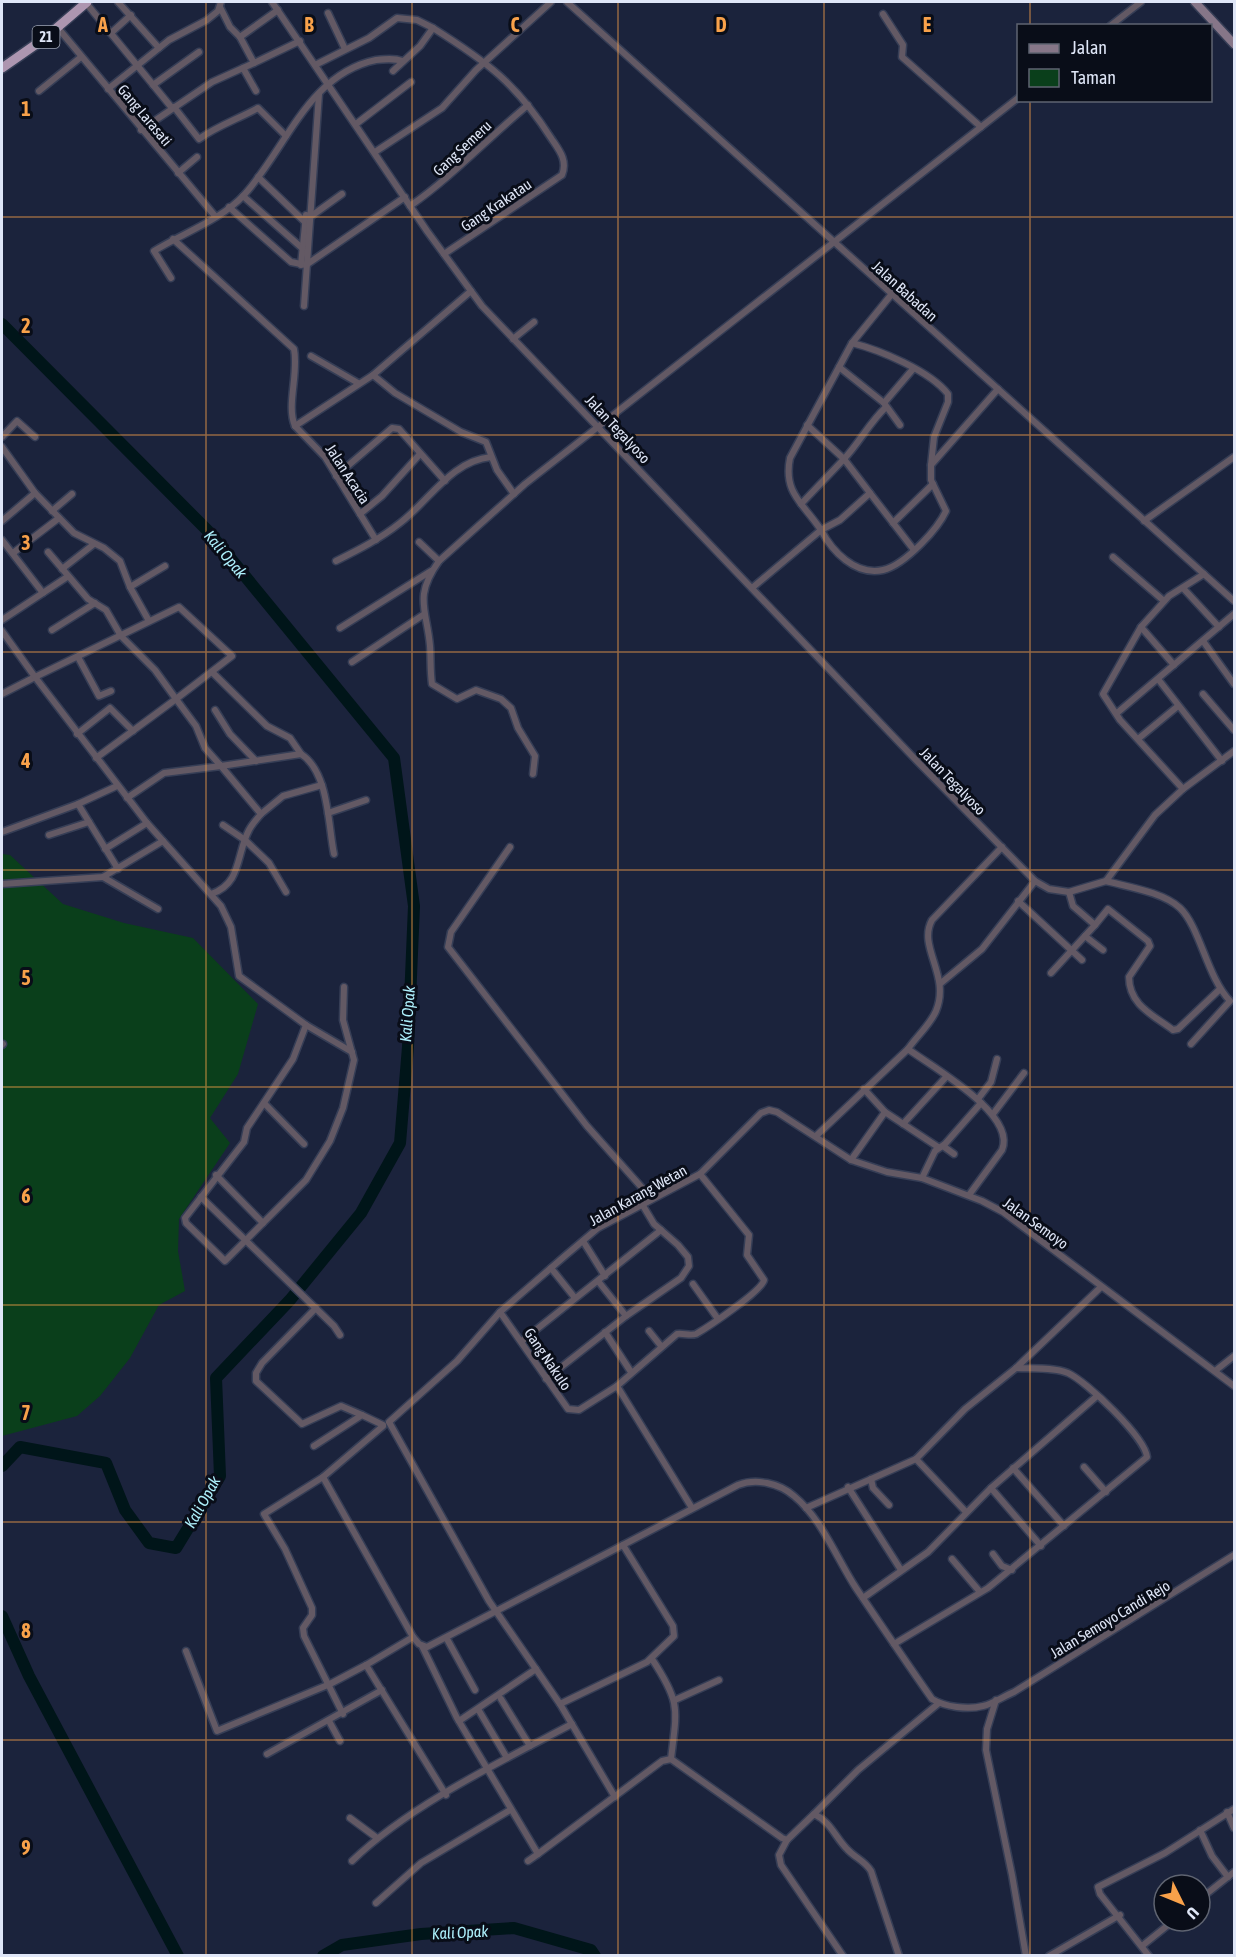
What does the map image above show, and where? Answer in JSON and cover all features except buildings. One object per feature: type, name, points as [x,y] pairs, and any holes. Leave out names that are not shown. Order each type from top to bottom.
[{"type":"highway","name":"21","points":[[2,68],[58,28],[87,2]]},
{"type":"main road","points":[[1195,2],[1234,44]]},
{"type":"street","points":[[87,2],[199,139],[211,130],[228,125],[258,108],[286,136]]},
{"type":"street","points":[[117,2],[159,48]]},
{"type":"street","name":"Jalan Tegalyoso","points":[[272,2],[410,206],[471,291],[513,339],[1035,881]]},
{"type":"street","points":[[375,152],[442,108],[484,62],[551,2]]},
{"type":"street","name":"Jalan Babadan","points":[[567,2],[891,295],[1204,574],[1233,597]]},
{"type":"street","points":[[1113,24],[1141,2]]},
{"type":"street","points":[[108,89],[179,33],[195,29],[221,4],[230,27],[240,37],[254,63]]},
{"type":"street","points":[[240,37],[278,10]]},
{"type":"street","points":[[328,14],[345,49]]},
{"type":"street","points":[[883,14],[903,45],[902,57],[981,127]]},
{"type":"street","points":[[111,33],[131,15]]},
{"type":"street","points":[[315,65],[369,38],[396,18],[417,20],[484,62],[510,82],[528,105]]},
{"type":"street","name":"Gang Larasati","points":[[58,28],[215,216]]},
{"type":"street","points":[[393,71],[420,46],[433,28]]},
{"type":"street","points":[[141,130],[218,78],[300,41]]},
{"type":"street","points":[[153,85],[199,52]]},
{"type":"street","points":[[39,91],[81,57]]},
{"type":"street","points":[[171,278],[154,251],[215,216],[243,196],[327,82],[367,62],[389,59],[403,61]]},
{"type":"street","points":[[243,68],[256,91]]},
{"type":"street","points":[[356,124],[411,82]]},
{"type":"street","points":[[303,265],[318,96]]},
{"type":"street","points":[[533,774],[533,751],[506,703],[476,690],[457,699],[432,684],[428,666],[430,647],[423,615],[424,593],[438,561],[514,494],[1017,99]]},
{"type":"street","name":"Gang Krakatau","points":[[444,254],[562,175],[566,166],[562,155],[528,105]]},
{"type":"street","name":"Gang Semeru","points":[[410,206],[445,181],[493,134],[528,105]]},
{"type":"street","points":[[178,173],[197,157]]},
{"type":"street","points":[[258,177],[307,219]]},
{"type":"street","points":[[304,306],[302,248],[307,219],[342,194]]},
{"type":"street","points":[[243,196],[302,248]]},
{"type":"street","points":[[229,207],[291,262],[303,265],[405,197]]},
{"type":"street","points":[[173,239],[294,349],[297,363],[292,413],[295,426],[373,375],[471,291]]},
{"type":"street","points":[[852,343],[865,345],[913,369],[933,380],[949,396],[934,438],[931,465],[933,484],[946,511],[933,532],[914,550],[896,564],[882,570],[872,570],[843,560],[789,486],[787,476],[790,458],[852,343],[891,295]]},
{"type":"street","points":[[513,339],[534,322]]},
{"type":"street","points":[[311,356],[358,383]]},
{"type":"street","points":[[839,367],[885,405],[900,425]]},
{"type":"street","points":[[801,504],[865,435],[872,420],[913,369]]},
{"type":"street","points":[[373,375],[394,393],[461,432],[486,442],[503,480],[514,494]]},
{"type":"street","points":[[931,465],[998,389]]},
{"type":"street","points":[[2,437],[18,421],[35,436]]},
{"type":"street","points":[[807,425],[844,459],[914,550]]},
{"type":"street","name":"Jalan Acacia","points":[[295,426],[325,457],[376,540]]},
{"type":"street","points":[[336,477],[392,428],[399,429],[445,481]]},
{"type":"street","points":[[2,447],[35,493],[74,533],[112,553],[120,561],[130,587],[149,621]]},
{"type":"street","points":[[360,514],[382,496],[420,454]]},
{"type":"street","points":[[336,561],[376,540],[402,522],[445,481],[473,459],[491,457]]},
{"type":"street","points":[[1144,521],[1234,460]]},
{"type":"street","points":[[893,523],[933,484]]},
{"type":"street","points":[[2,521],[35,493]]},
{"type":"street","points":[[752,588],[821,530],[840,520],[870,493]]},
{"type":"street","points":[[52,511],[72,494]]},
{"type":"street","points":[[13,554],[59,518]]},
{"type":"street","points":[[2,540],[43,593]]},
{"type":"street","points":[[419,542],[438,561]]},
{"type":"street","points":[[62,569],[94,544]]},
{"type":"street","points":[[48,552],[67,577],[94,603],[106,610],[121,636],[155,670],[196,726],[205,748],[261,814]]},
{"type":"street","points":[[1113,557],[1164,602]]},
{"type":"street","points":[[130,587],[165,566]]},
{"type":"street","points":[[340,628],[432,571]]},
{"type":"street","points":[[1183,789],[1138,739],[1103,693],[1141,627],[1164,602],[1204,574]]},
{"type":"street","points":[[2,620],[67,577]]},
{"type":"street","points":[[1182,588],[1219,627]]},
{"type":"street","points":[[52,630],[94,603]]},
{"type":"street","points":[[2,694],[179,607],[232,656],[96,758]]},
{"type":"street","points":[[1117,713],[1149,683],[1158,679],[1234,614]]},
{"type":"street","points":[[352,662],[423,615]]},
{"type":"street","points":[[1141,627],[1174,665]]},
{"type":"street","points":[[2,631],[76,734],[117,786],[221,906],[231,927],[239,976],[306,1024],[352,1052]]},
{"type":"street","points":[[1203,641],[1234,684]]},
{"type":"street","points":[[78,657],[99,696],[111,691]]},
{"type":"street","points":[[212,672],[267,726],[290,738],[315,769],[322,785],[334,854]]},
{"type":"street","points":[[1158,679],[1222,761]]},
{"type":"street","points":[[1203,694],[1234,730]]},
{"type":"street","points":[[1138,739],[1178,706]]},
{"type":"street","points":[[76,734],[110,708],[133,731]]},
{"type":"street","points":[[215,710],[230,734],[256,761]]},
{"type":"street","points":[[941,983],[982,949],[1035,881],[1049,889],[1069,892],[1106,880],[1155,815],[1183,789],[1234,751]]},
{"type":"street","points":[[127,798],[164,773],[302,754]]},
{"type":"street","points":[[211,894],[228,886],[233,878],[249,828],[261,814],[283,796],[322,785]]},
{"type":"street","points":[[2,832],[78,804],[117,786]]},
{"type":"street","points":[[328,813],[366,800]]},
{"type":"street","points":[[78,804],[118,869]]},
{"type":"street","points":[[49,835],[89,822]]},
{"type":"street","points":[[105,849],[147,823]]},
{"type":"street","points":[[223,825],[245,840],[273,868],[286,892]]},
{"type":"street","points":[[2,884],[103,877],[163,841]]},
{"type":"street","points":[[510,847],[451,932],[448,947],[587,1126],[652,1199]]},
{"type":"street","points":[[816,1136],[909,1047],[936,1012],[941,983],[928,940],[928,927],[932,920],[1002,847]]},
{"type":"street","points":[[103,877],[158,909]]},
{"type":"street","points":[[1106,880],[1156,896],[1181,909],[1219,990],[1230,1001],[1191,1044]]},
{"type":"street","points":[[1069,892],[1073,906],[1095,925]]},
{"type":"street","points":[[1018,902],[1082,960]]},
{"type":"street","points":[[1051,973],[1108,909],[1148,941],[1150,946],[1147,953],[1129,978],[1132,996],[1137,1003],[1173,1030],[1178,1029],[1219,990]]},
{"type":"street","points":[[1085,936],[1103,950]]},
{"type":"street","points":[[306,1024],[293,1059],[247,1128],[244,1142],[216,1175],[185,1218],[186,1223],[225,1261],[306,1180],[330,1142],[343,1107],[354,1060],[343,1020],[344,987]]},
{"type":"street","points":[[909,1047],[979,1101],[993,1114],[1003,1134],[1004,1146],[998,1158],[969,1196]]},
{"type":"street","points":[[922,1178],[941,1147],[979,1101],[991,1082],[997,1059]]},
{"type":"street","points":[[993,1114],[1024,1074]]},
{"type":"street","points":[[903,1124],[946,1077]]},
{"type":"street","points":[[864,1089],[885,1112],[954,1154]]},
{"type":"street","points":[[264,1103],[304,1144]]},
{"type":"street","name":"Jalan Karang Wetan","points":[[330,1684],[304,1636],[303,1628],[312,1616],[312,1608],[285,1549],[264,1517],[266,1511],[322,1477],[386,1424],[466,1351],[500,1312],[598,1228],[700,1174],[761,1113],[769,1110]]},
{"type":"street","name":"Jalan Semoyo","points":[[769,1110],[816,1136],[851,1160],[887,1173],[922,1178],[969,1196],[1014,1219],[1234,1386]]},
{"type":"street","points":[[851,1160],[885,1112]]},
{"type":"street","points":[[692,1508],[616,1386],[677,1334],[695,1334],[759,1289],[764,1280],[747,1255],[749,1235],[700,1174]]},
{"type":"street","points":[[216,1175],[263,1223]]},
{"type":"street","points":[[201,1197],[245,1242],[316,1308],[340,1335]]},
{"type":"street","points":[[546,1379],[626,1316],[681,1278],[689,1266],[688,1257],[654,1224],[642,1204]]},
{"type":"street","points":[[522,1341],[661,1230]]},
{"type":"street","points":[[584,1241],[605,1276]]},
{"type":"street","points":[[551,1269],[575,1298]]},
{"type":"street","points":[[598,1281],[626,1316]]},
{"type":"street","points":[[693,1284],[718,1319]]},
{"type":"street","points":[[806,1508],[848,1487],[916,1459],[965,1409],[1016,1368],[1101,1287]]},
{"type":"street","points":[[316,1308],[262,1363],[256,1372],[256,1381],[302,1424],[341,1406],[386,1424],[496,1612],[560,1704],[615,1797]]},
{"type":"street","name":"Gang Nakulo","points":[[500,1312],[568,1410],[580,1409],[616,1386]]},
{"type":"street","points":[[649,1331],[661,1346]]},
{"type":"street","points":[[605,1332],[631,1372]]},
{"type":"street","points":[[1215,1371],[1234,1356]]},
{"type":"street","points":[[894,1644],[981,1592],[1012,1570],[1147,1457],[1147,1452],[1131,1429],[1068,1373],[1016,1368]]},
{"type":"street","points":[[864,1598],[937,1544],[991,1488],[1096,1396]]},
{"type":"street","points":[[314,1446],[362,1415]]},
{"type":"street","points":[[916,1459],[966,1512]]},
{"type":"street","points":[[1084,1467],[1106,1492]]},
{"type":"street","points":[[1013,1468],[1064,1526]]},
{"type":"street","points":[[322,1477],[413,1637],[422,1647],[459,1721],[487,1770],[538,1854]]},
{"type":"street","points":[[871,1479],[873,1488],[889,1505]]},
{"type":"street","points":[[422,1647],[431,1647],[447,1639],[738,1485],[767,1482],[788,1492],[806,1508],[894,1644],[932,1699],[939,1703],[858,1770],[787,1840],[779,1855],[781,1865],[843,1956]]},
{"type":"street","points":[[848,1487],[901,1570]]},
{"type":"street","points":[[991,1488],[1041,1546]]},
{"type":"street","points":[[560,1704],[652,1659],[674,1636],[675,1631],[623,1545]]},
{"type":"street","points":[[993,1554],[1002,1566],[1012,1570]]},
{"type":"street","name":"Jalan Semoyo Candi Rejo","points":[[939,1703],[984,1706],[1014,1692],[1234,1556]]},
{"type":"street","points":[[952,1559],[981,1592]]},
{"type":"street","points":[[186,1651],[217,1731],[330,1684],[413,1637]]},
{"type":"street","points":[[447,1639],[475,1690]]},
{"type":"street","points":[[652,1659],[675,1700],[677,1709],[671,1759]]},
{"type":"street","points":[[366,1665],[446,1795]]},
{"type":"street","points":[[459,1721],[536,1669]]},
{"type":"street","points":[[675,1700],[719,1680]]},
{"type":"street","points":[[330,1684],[343,1714]]},
{"type":"street","points":[[267,1754],[343,1714],[382,1690]]},
{"type":"street","points":[[501,1699],[530,1746]]},
{"type":"street","points":[[996,1700],[987,1729],[986,1750],[1026,1956]]},
{"type":"street","points":[[478,1709],[507,1758]]},
{"type":"street","points":[[329,1721],[340,1741]]},
{"type":"street","points":[[352,1862],[377,1838],[507,1758],[572,1724]]},
{"type":"street","points":[[528,1861],[662,1761],[671,1759],[773,1833],[787,1840]]},
{"type":"street","points":[[1149,1956],[1120,1915],[1100,1894],[1098,1887],[1166,1853],[1234,1809]]},
{"type":"street","points":[[376,1903],[421,1863],[510,1810]]},
{"type":"street","points":[[1227,1812],[1234,1828]]},
{"type":"street","points":[[814,1814],[831,1826],[847,1850],[866,1863],[899,1956]]},
{"type":"street","points":[[350,1818],[377,1838]]},
{"type":"street","points":[[1200,1830],[1212,1856],[1228,1877]]},
{"type":"street","points":[[1212,1890],[1234,1872]]},
{"type":"street","points":[[1049,1956],[1120,1915]]},
{"type":"street","points":[[1142,1946],[1158,1933]]},
{"type":"green space","points":[[2,854],[10,855],[63,904],[124,923],[193,938],[258,1004],[238,1074],[210,1118],[230,1143],[179,1219],[178,1251],[185,1291],[159,1305],[130,1358],[100,1396],[77,1416],[2,1436]]},
{"type":"waterway","name":"Kali Opak","points":[[2,324],[208,531],[394,758],[414,906],[408,1047],[400,1143],[361,1213],[290,1300],[216,1378],[220,1476],[176,1548],[149,1543],[125,1510],[106,1463],[20,1447],[2,1466]]},
{"type":"waterway","name":"Kali Opak","points":[[2,1616],[29,1676],[178,1956]]},
{"type":"waterway","name":"Kali Opak","points":[[323,1956],[342,1945],[421,1934],[514,1928],[591,1950],[595,1956]]}]
